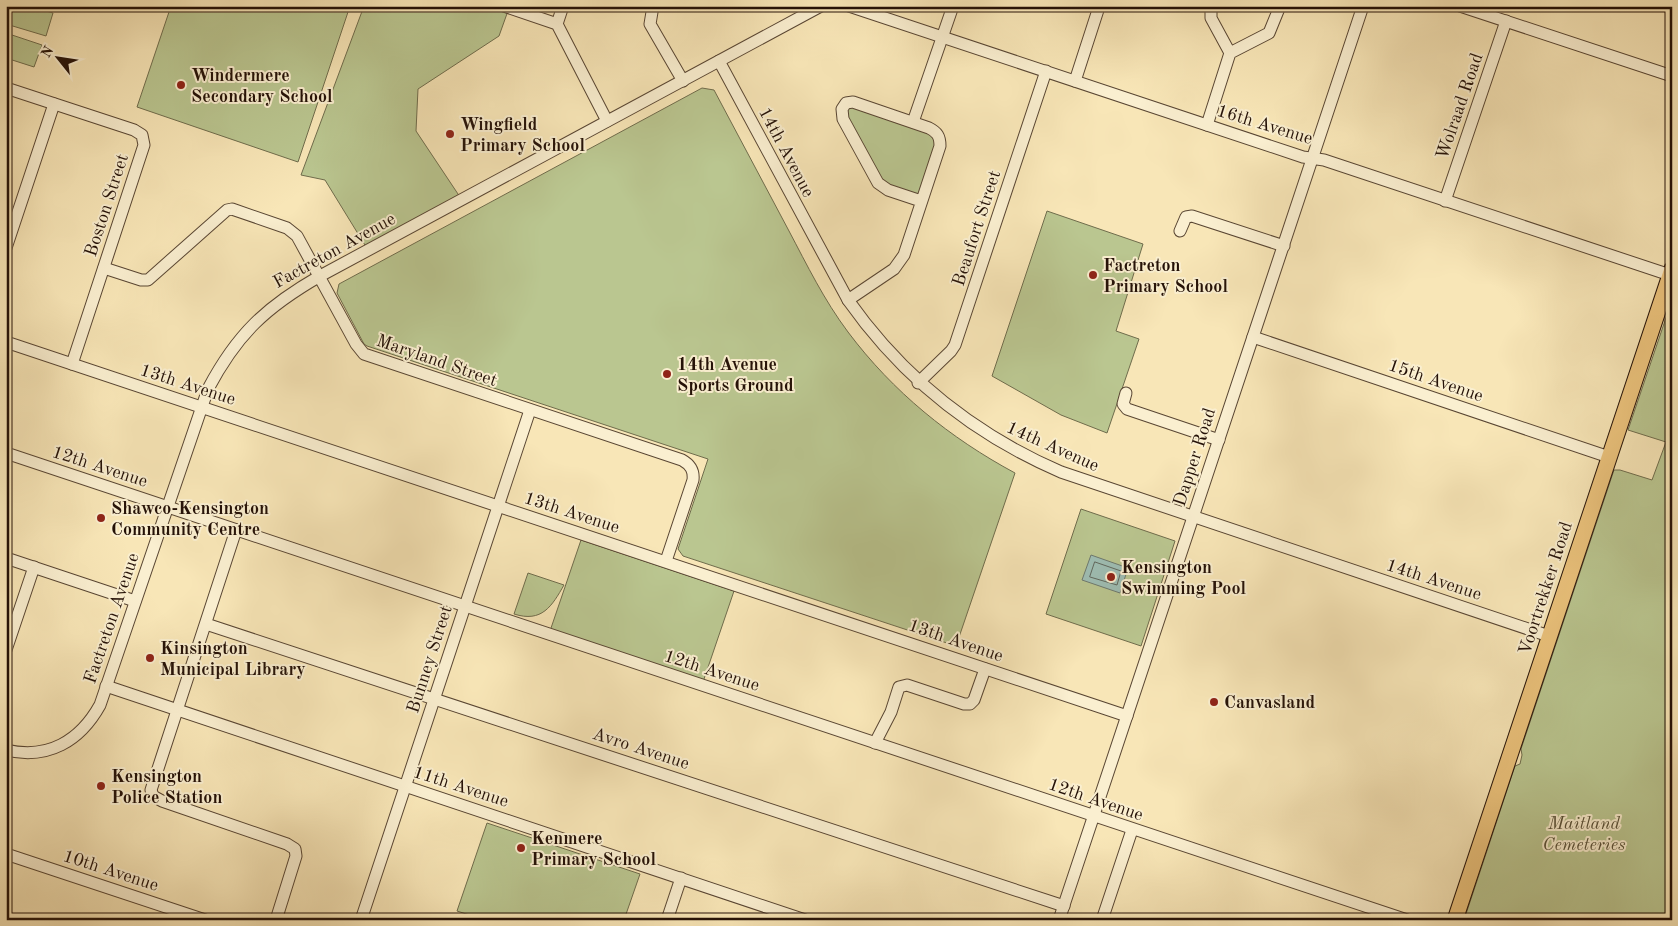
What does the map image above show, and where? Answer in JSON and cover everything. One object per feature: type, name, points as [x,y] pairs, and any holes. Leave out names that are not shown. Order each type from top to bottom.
[{"type":"main road","name":"Voortrekker Road","points":[[1455,920],[1671,272]]},
{"type":"street","points":[[504,6],[557,24],[607,122]]},
{"type":"street","points":[[557,24],[563,6]]},
{"type":"street","points":[[653,6],[650,24],[683,80]]},
{"type":"street","name":"Factreton Avenue","points":[[6,750],[35,753],[60,746],[74,738],[93,717],[106,686],[201,407],[216,374],[245,332],[270,308],[320,276],[822,6]]},
{"type":"street","name":"16th Avenue","points":[[850,6],[1207,125],[1303,156],[1324,160],[1445,201],[1671,272]]},
{"type":"street","points":[[913,122],[953,6]]},
{"type":"street","points":[[1212,6],[1211,18],[1230,53]]},
{"type":"street","points":[[1207,125],[1230,53],[1269,33],[1280,6]]},
{"type":"street","name":"Dapper Road","points":[[1060,920],[1363,6]]},
{"type":"street","points":[[1460,6],[1672,76]]},
{"type":"street","points":[[1075,80],[1100,8]]},
{"type":"street","name":"Wolraad Road","points":[[1445,201],[1506,21]]},
{"type":"street","name":"14th Avenue","points":[[719,61],[848,300],[871,332],[918,383],[961,418],[1025,456],[1088,482],[1549,636]]},
{"type":"street","name":"Beaufort Street","points":[[918,383],[951,351],[955,344],[1046,71]]},
{"type":"street","name":"Boston Street","points":[[6,88],[134,130],[142,135],[144,145],[72,364]]},
{"type":"street","points":[[848,300],[894,269],[904,255],[940,146],[940,139],[935,131],[913,122],[853,102],[846,103],[841,114],[878,183],[888,190],[921,201]]},
{"type":"street","points":[[6,248],[54,104]]},
{"type":"street","name":"Maryland Street","points":[[104,268],[141,280],[148,280],[221,213],[232,209],[292,231],[320,276],[356,344],[364,354],[682,460],[689,465],[693,472],[693,480],[666,561]]},
{"type":"street","points":[[1180,230],[1186,217],[1192,216],[1284,246]]},
{"type":"street","name":"15th Avenue","points":[[1253,337],[1609,457]]},
{"type":"street","name":"13th Avenue","points":[[6,342],[1127,716]]},
{"type":"street","points":[[1126,393],[1123,404],[1127,409],[1219,440]]},
{"type":"street","name":"Bunney Street","points":[[361,920],[530,410]]},
{"type":"street","name":"12th Avenue","points":[[6,453],[1132,830],[1407,920]]},
{"type":"street","points":[[236,530],[152,793],[162,801],[287,844],[295,849],[296,856],[276,920]]},
{"type":"street","points":[[6,558],[135,601]]},
{"type":"street","points":[[6,650],[34,567]]},
{"type":"street","name":"Avro Avenue","points":[[206,624],[1064,906]]},
{"type":"street","points":[[875,743],[891,712],[899,687],[907,685],[964,704],[970,704],[974,700],[985,669]]},
{"type":"street","name":"11th Avenue","points":[[106,686],[806,920]]},
{"type":"street","points":[[1102,920],[1132,830]]},
{"type":"street","name":"10th Avenue","points":[[6,854],[189,917],[205,920]]},
{"type":"street","points":[[667,920],[681,878]]},
{"type":"green space","points":[[7,6],[30,6],[53,13],[46,36],[6,24]]},
{"type":"green space","points":[[171,6],[350,6],[298,162],[137,107]]},
{"type":"green space","points":[[364,6],[509,8],[499,36],[418,89],[416,131],[462,200],[368,250],[325,180],[301,175]]},
{"type":"green space","points":[[6,33],[42,45],[34,67],[6,58]]},
{"type":"green space","name":"14th Avenue Sports Ground","points":[[702,88],[714,90],[809,269],[839,320],[865,354],[903,394],[945,429],[1015,473],[956,646],[683,556],[678,549],[708,459],[367,346],[364,344],[337,293],[339,284]]},
{"type":"green space","points":[[853,106],[928,131],[937,140],[919,193],[916,195],[883,185],[845,111]]},
{"type":"green space","name":"Factreton Primary School","points":[[1047,211],[1143,244],[1116,331],[1139,339],[1107,433],[1061,415],[992,376]]},
{"type":"green space","name":"Maitland Cemeteries","points":[[1672,300],[1672,920],[1464,920],[1515,766],[1520,764],[1521,749],[1614,470],[1620,470],[1652,480],[1666,442],[1628,430]]},
{"type":"green space","name":"Kensington Swimming Pool","points":[[1081,509],[1175,541],[1141,646],[1046,614]]},
{"type":"green space","points":[[581,540],[734,591],[703,682],[550,631]]},
{"type":"green space","points":[[528,573],[564,585],[555,600],[545,611],[532,616],[514,614]]},
{"type":"green space","name":"Kenmere Primary School","points":[[487,823],[640,874],[624,920],[526,920],[515,916],[514,920],[485,920],[457,911]]},
{"type":"water","points":[[1091,555],[1128,568],[1120,593],[1082,580]]},
{"type":"place","name":"Windermere Secondary School","points":[[181,85]]},
{"type":"place","name":"Wingfield Primary School","points":[[450,134]]},
{"type":"place","name":"Factreton Primary School","points":[[1093,275]]},
{"type":"place","name":"14th Avenue Sports Ground","points":[[667,374]]},
{"type":"place","name":"Shawco-Kensington Community Centre","points":[[101,518]]},
{"type":"place","name":"Kensington Swimming Pool","points":[[1111,577]]},
{"type":"place","name":"Kinsington Municipal Library","points":[[150,658]]},
{"type":"place","name":"Canvasland","points":[[1214,702]]},
{"type":"place","name":"Kensington Police Station","points":[[101,786]]},
{"type":"place","name":"Kenmere Primary School","points":[[521,848]]}]
